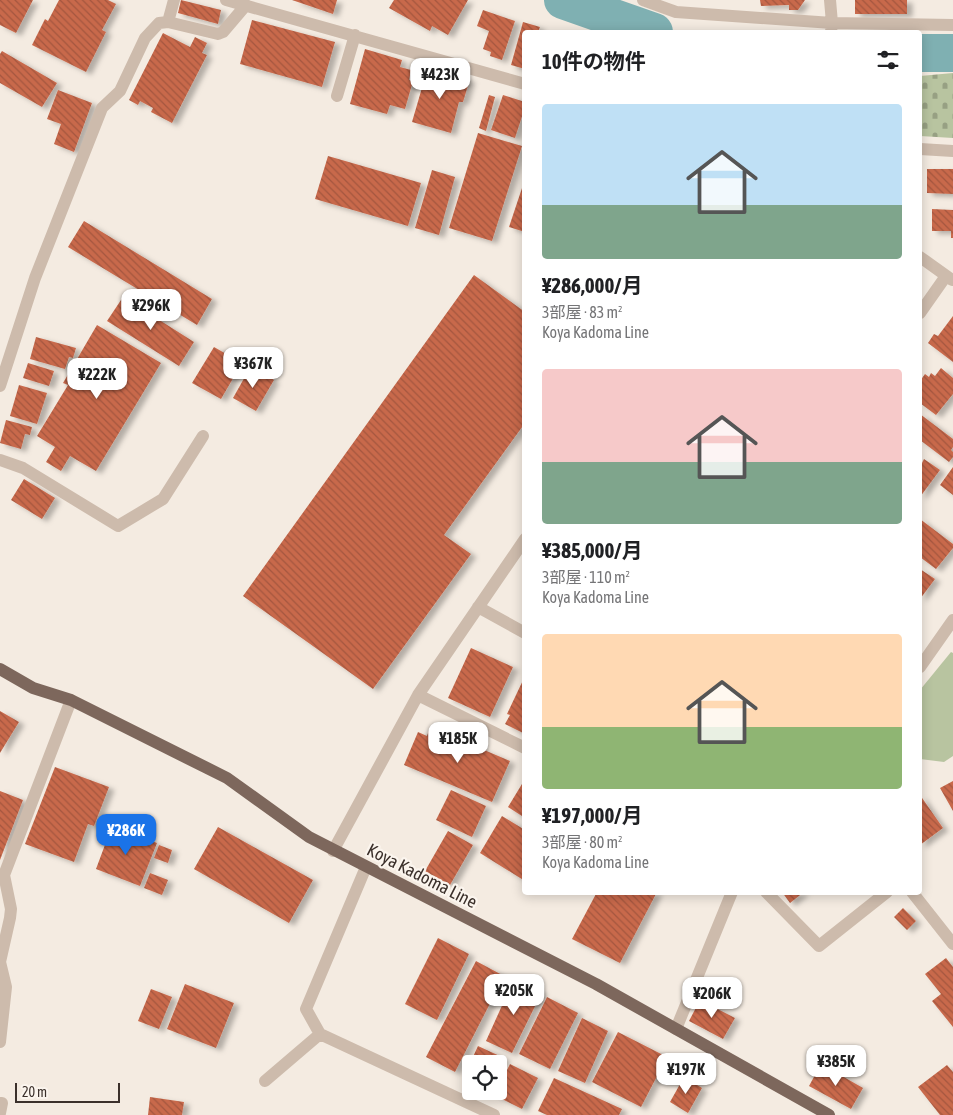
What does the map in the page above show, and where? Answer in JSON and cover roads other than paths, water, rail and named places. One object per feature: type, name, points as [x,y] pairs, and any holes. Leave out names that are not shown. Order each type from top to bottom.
[{"type":"main road","name":"Koya Kadoma Line","points":[[0,669],[33,688],[71,700],[227,778],[309,837],[333,851],[596,984],[827,1115]]},
{"type":"street","points":[[168,22],[174,0]]},
{"type":"street","points":[[226,0],[522,83]]},
{"type":"street","points":[[643,0],[831,28],[953,25]]},
{"type":"street","points":[[830,0],[831,28]]},
{"type":"street","points":[[0,386],[35,278],[102,108],[120,92],[145,38],[159,23],[168,22],[218,34],[223,32],[246,5]]},
{"type":"street","points":[[337,96],[354,35]]},
{"type":"street","points":[[922,150],[953,152]]},
{"type":"street","points":[[922,258],[950,278],[922,311]]},
{"type":"street","points":[[0,460],[23,468],[118,526],[163,499],[203,436]]},
{"type":"street","points":[[333,851],[418,695],[522,543]]},
{"type":"street","points":[[478,608],[522,631]]},
{"type":"street","points":[[922,664],[953,620]]},
{"type":"street","points":[[418,695],[522,747]]},
{"type":"street","points":[[0,1042],[6,987],[0,962],[11,909],[4,875],[71,700]]},
{"type":"street","points":[[366,867],[306,1009],[320,1034],[494,1115]]},
{"type":"street","points":[[676,1029],[731,895]]},
{"type":"street","points":[[769,895],[819,946],[883,895]]},
{"type":"street","points":[[914,895],[953,944]]},
{"type":"street","points":[[265,1081],[320,1034]]},
{"type":"waterway","points":[[563,0],[648,30]]},
{"type":"waterway","points":[[922,53],[953,53]]}]
